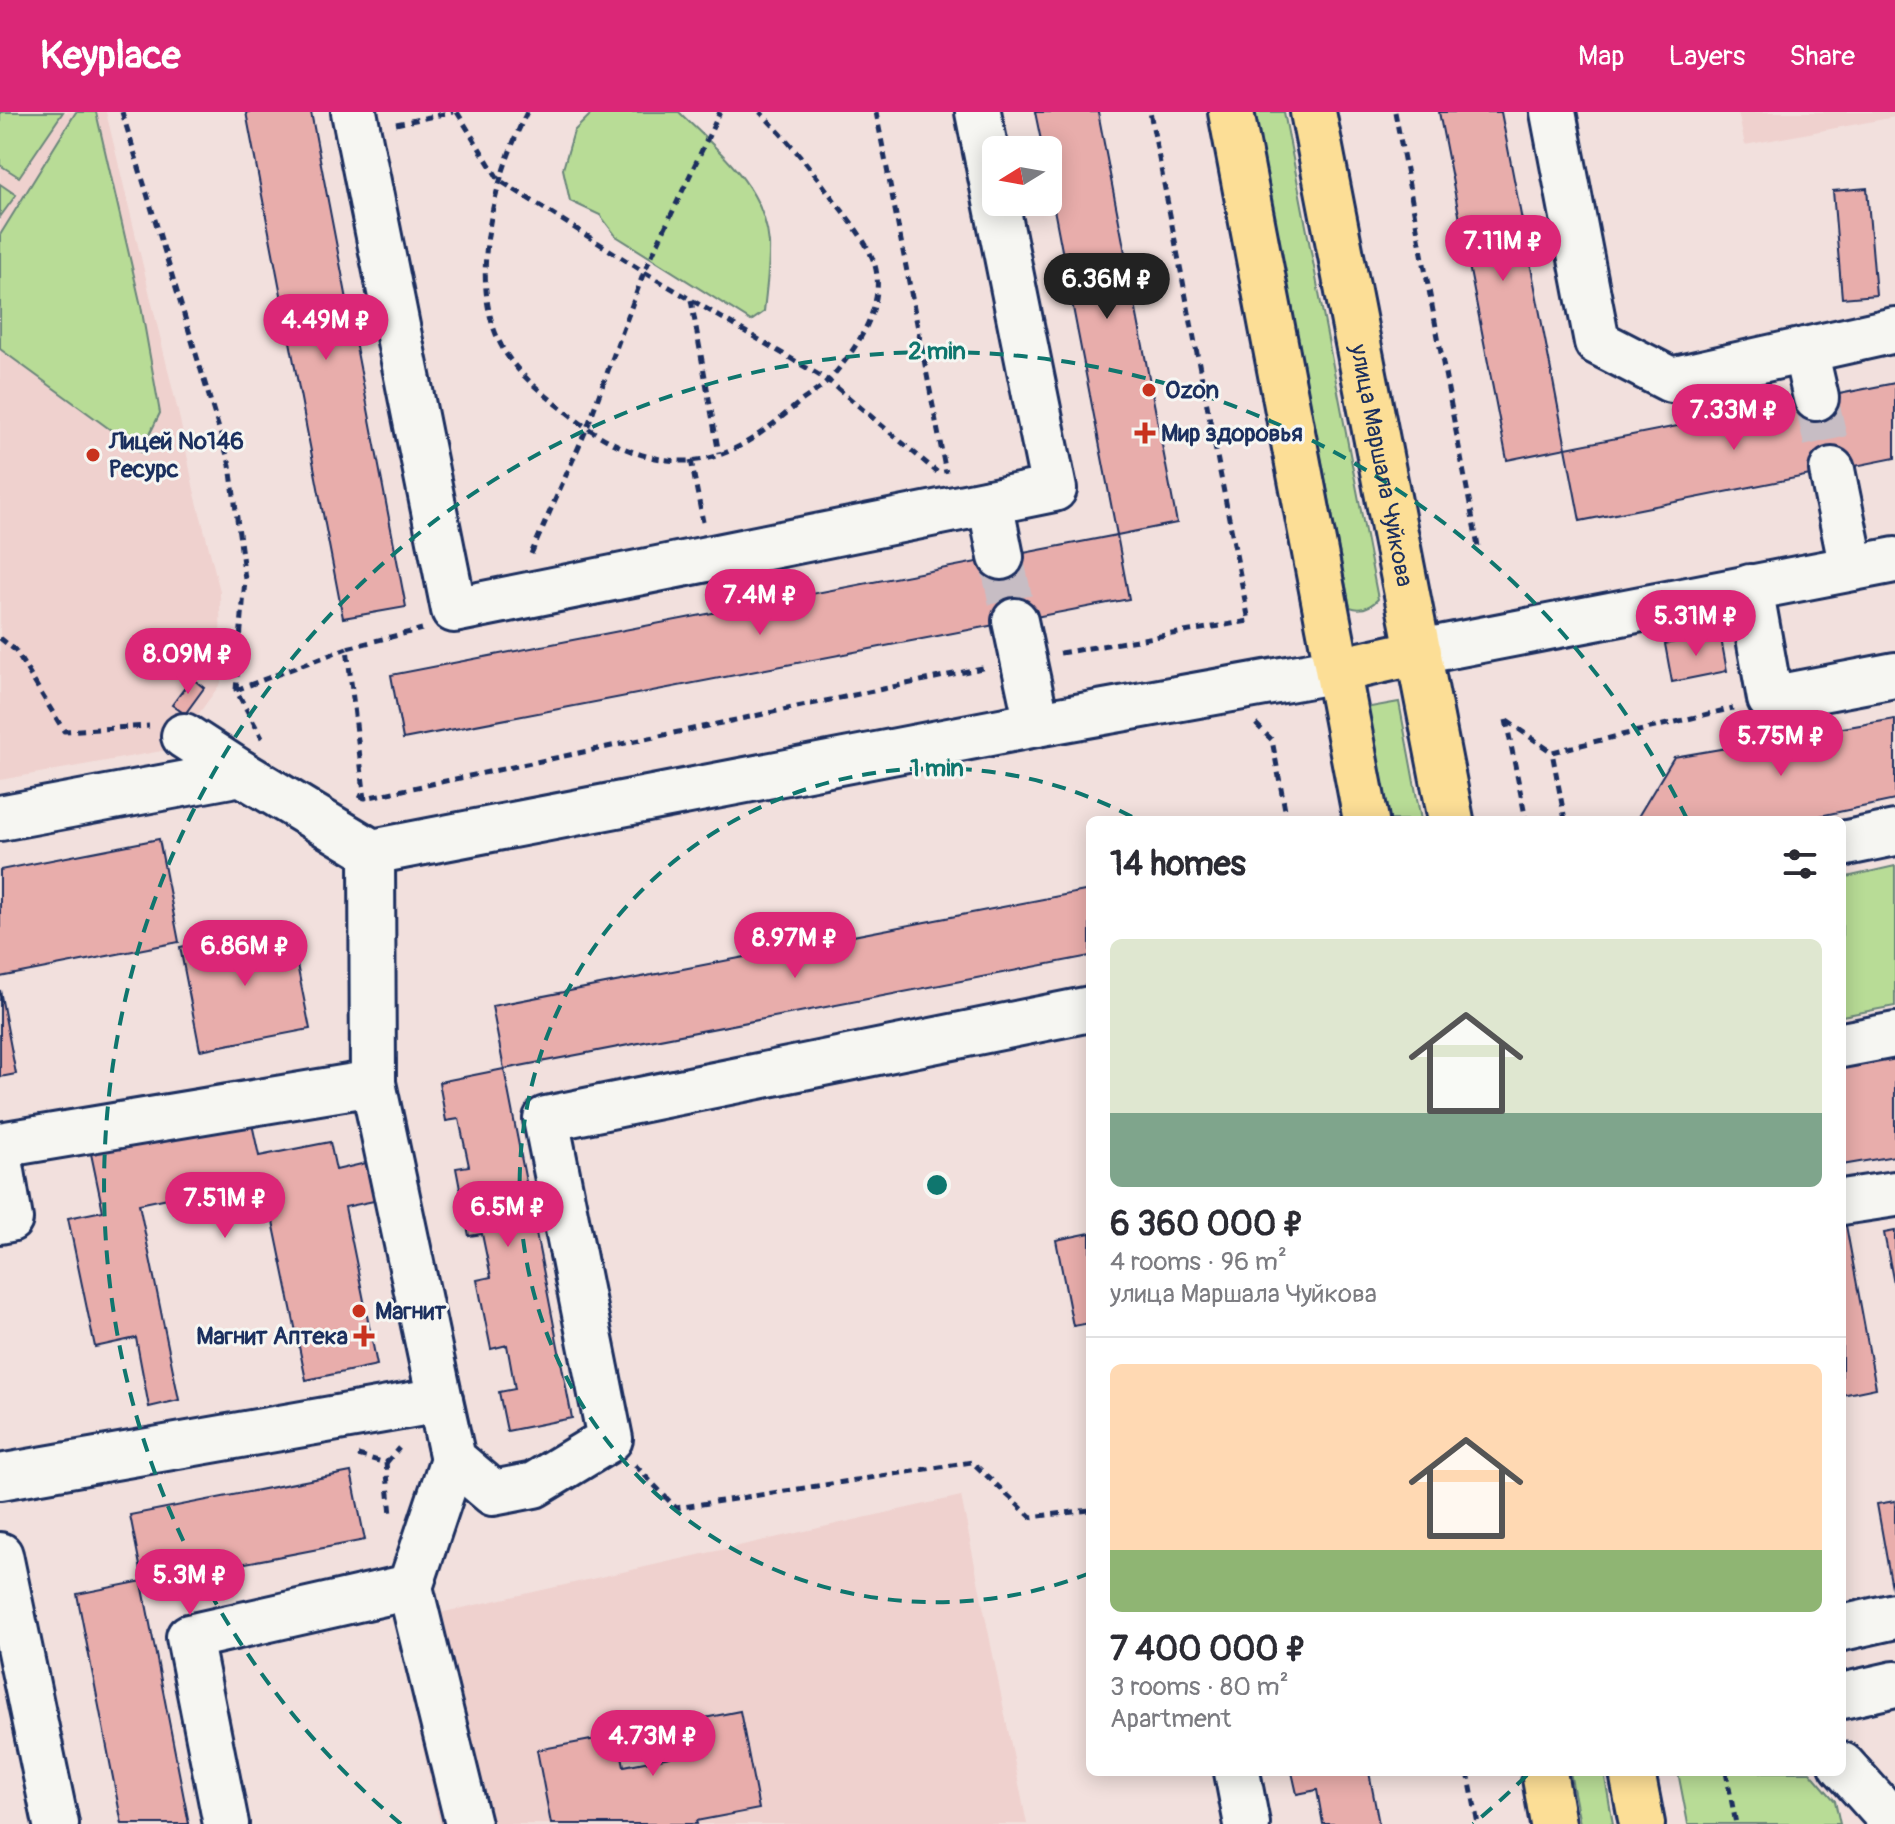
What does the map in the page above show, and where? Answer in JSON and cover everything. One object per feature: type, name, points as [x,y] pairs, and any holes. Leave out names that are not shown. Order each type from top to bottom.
[{"type":"main road","points":[[1231,112],[1365,816]]},
{"type":"main road","name":"улица Маршала Чуйкова","points":[[1313,112],[1450,816]]},
{"type":"main road","points":[[1338,670],[1419,652]]},
{"type":"main road","points":[[1545,1776],[1553,1824]]},
{"type":"main road","points":[[1633,1776],[1642,1824]]},
{"type":"street","points":[[356,122],[454,610],[1054,489],[978,112]]},
{"type":"street","points":[[1553,112],[1597,342],[1671,380],[1895,330]]},
{"type":"street","points":[[1805,350],[1816,398]]},
{"type":"street","points":[[1832,470],[1852,568]]},
{"type":"street","points":[[990,502],[1001,557]]},
{"type":"street","points":[[1419,652],[1895,560]]},
{"type":"street","points":[[1750,587],[1770,699],[1895,675]]},
{"type":"street","points":[[1015,621],[1037,724]]},
{"type":"street","points":[[184,736],[372,852],[1037,724],[1338,670]]},
{"type":"street","points":[[0,818],[241,773]]},
{"type":"street","points":[[1846,843],[1895,833]]},
{"type":"street","points":[[372,852],[373,1083],[453,1459],[410,1587],[468,1824]]},
{"type":"street","points":[[453,1459],[493,1493],[534,1485],[610,1439],[546,1119],[1086,1010]]},
{"type":"street","points":[[1846,1044],[1895,1035]]},
{"type":"street","points":[[0,1145],[373,1083]]},
{"type":"street","points":[[0,1159],[10,1219],[0,1221]]},
{"type":"street","points":[[1846,1201],[1895,1194]]},
{"type":"street","points":[[0,1477],[440,1400]]},
{"type":"street","points":[[0,1555],[56,1824]]},
{"type":"street","points":[[226,1824],[189,1637],[410,1587]]},
{"type":"street","points":[[1846,1627],[1895,1616]]},
{"type":"street","points":[[1846,1695],[1895,1684]]},
{"type":"street","points":[[1846,1769],[1895,1824]]},
{"type":"street","points":[[1238,1776],[1247,1824]]},
{"type":"path","points":[[356,122],[455,112],[499,180],[644,272],[829,381],[948,481],[876,112]]},
{"type":"path","points":[[527,112],[499,180],[485,265],[490,315],[501,346],[544,394],[587,428],[628,451],[659,459],[691,460],[732,451],[769,429],[829,381],[868,323],[876,297],[872,257],[854,227],[796,148],[760,112]]},
{"type":"path","points":[[511,598],[587,428],[644,272],[720,112]]},
{"type":"path","points":[[1150,112],[1249,621]]},
{"type":"path","points":[[1395,112],[1479,552]]},
{"type":"path","points":[[691,300],[719,454]]},
{"type":"path","points":[[691,460],[709,558]]},
{"type":"path","points":[[236,690],[347,648],[439,625],[454,610]]},
{"type":"path","points":[[0,638],[15,650],[64,731],[165,726],[184,736]]},
{"type":"path","points":[[347,648],[372,852]]},
{"type":"path","points":[[1552,752],[1770,699]]},
{"type":"path","points":[[1525,816],[1506,720],[1552,752],[1564,816]]},
{"type":"path","points":[[1272,740],[1286,816]]},
{"type":"path","points":[[610,1439],[676,1508],[972,1462],[1031,1517],[1086,1510]]},
{"type":"path","points":[[343,1451],[386,1463],[391,1517]]},
{"type":"path","points":[[1469,1776],[1478,1824]]},
{"type":"path","points":[[1727,1776],[1736,1824]]},
{"type":"shaded area","name":"Лицей №146 Ресурс","points":[[0,112],[106,112],[220,591],[221,683],[173,749],[0,780]]},
{"type":"shaded area","points":[[1738,112],[1895,112],[1895,117],[1745,145]]},
{"type":"shaded area","points":[[961,1496],[1027,1824],[440,1824],[395,1623]]},
{"type":"green space","points":[[0,112],[63,112],[19,177],[0,165]]},
{"type":"green space","points":[[76,112],[96,112],[141,306],[160,413],[141,452],[0,349],[0,235]]},
{"type":"green space","points":[[593,112],[679,112],[736,170],[758,203],[765,222],[769,251],[764,312],[751,321],[616,236],[600,215],[570,201],[563,169],[574,131]]},
{"type":"green space","points":[[1254,112],[1284,112],[1378,599],[1365,608],[1350,607]]},
{"type":"green space","points":[[0,184],[16,195],[0,217]]},
{"type":"green space","points":[[1399,702],[1420,816],[1386,816],[1365,708]]},
{"type":"green space","points":[[1895,866],[1895,1006],[1846,1015],[1846,877]]},
{"type":"green space","points":[[1571,1776],[1605,1776],[1613,1824],[1580,1824]]},
{"type":"green space","points":[[1679,1776],[1813,1776],[1835,1801],[1840,1824],[1688,1824]]},
{"type":"building","points":[[246,112],[311,112],[406,607],[343,618]]},
{"type":"building","points":[[1035,112],[1098,112],[1177,523],[1117,535],[1055,216],[1062,216],[1062,136],[1040,136]]},
{"type":"building","points":[[1439,112],[1501,112],[1566,448],[1507,460]]},
{"type":"building","points":[[1867,188],[1876,295],[1842,298],[1833,191]]},
{"type":"building","points":[[1895,383],[1895,458],[1580,521],[1566,448]]},
{"type":"building","points":[[1117,535],[1129,599],[403,739],[391,675]]},
{"type":"building","points":[[1720,633],[1727,671],[1672,682],[1665,644]]},
{"type":"building","points":[[192,678],[204,688],[185,714],[172,705]]},
{"type":"building","points":[[1895,719],[1895,800],[1820,816],[1638,816],[1674,757]]},
{"type":"building","points":[[159,839],[179,942],[0,977],[0,870]]},
{"type":"building","points":[[1086,891],[1086,957],[504,1069],[492,1006]]},
{"type":"building","points":[[289,925],[310,1029],[200,1050],[180,947]]},
{"type":"building","points":[[0,990],[16,1074],[0,1077]]},
{"type":"building","points":[[1895,1056],[1895,1156],[1846,1164],[1846,1065]]},
{"type":"building","points":[[504,1069],[572,1418],[507,1431],[499,1392],[515,1389],[507,1345],[491,1349],[477,1280],[491,1277],[482,1234],[469,1236],[456,1168],[469,1166],[459,1119],[446,1121],[439,1082]]},
{"type":"building","points":[[249,1110],[259,1156],[330,1142],[336,1170],[366,1163],[374,1201],[345,1207],[377,1365],[306,1380],[264,1178],[139,1204],[179,1400],[149,1407],[136,1338],[95,1347],[68,1218],[103,1211],[89,1144]]},
{"type":"building","points":[[1846,1225],[1876,1388],[1846,1394]]},
{"type":"building","points":[[1895,1231],[1895,1289],[1884,1233]]},
{"type":"building","points":[[1086,1234],[1086,1324],[1073,1326],[1056,1240]]},
{"type":"building","points":[[351,1472],[365,1540],[142,1583],[189,1824],[122,1824],[77,1594],[143,1581],[130,1515]]},
{"type":"building","points":[[1895,1501],[1895,1587],[1892,1588],[1877,1504]]},
{"type":"building","points":[[740,1711],[759,1809],[696,1821],[697,1824],[551,1824],[537,1750],[618,1735],[624,1766],[670,1757],[664,1726]]},
{"type":"building","points":[[1293,1776],[1370,1776],[1379,1824],[1323,1824],[1317,1790],[1297,1794]]},
{"type":"tunnel","points":[[1816,398],[1832,470]]},
{"type":"tunnel","points":[[1001,557],[1015,621]]},
{"type":"place","name":"Ozon","points":[[1149,390]]},
{"type":"place","name":"Мир здоровья","points":[[1145,433]]},
{"type":"place","name":"Лицей №146 Ресурс","points":[[93,455]]},
{"type":"place","name":"Магнит","points":[[359,1311]]},
{"type":"place","name":"Магнит Аптека","points":[[364,1336]]}]
